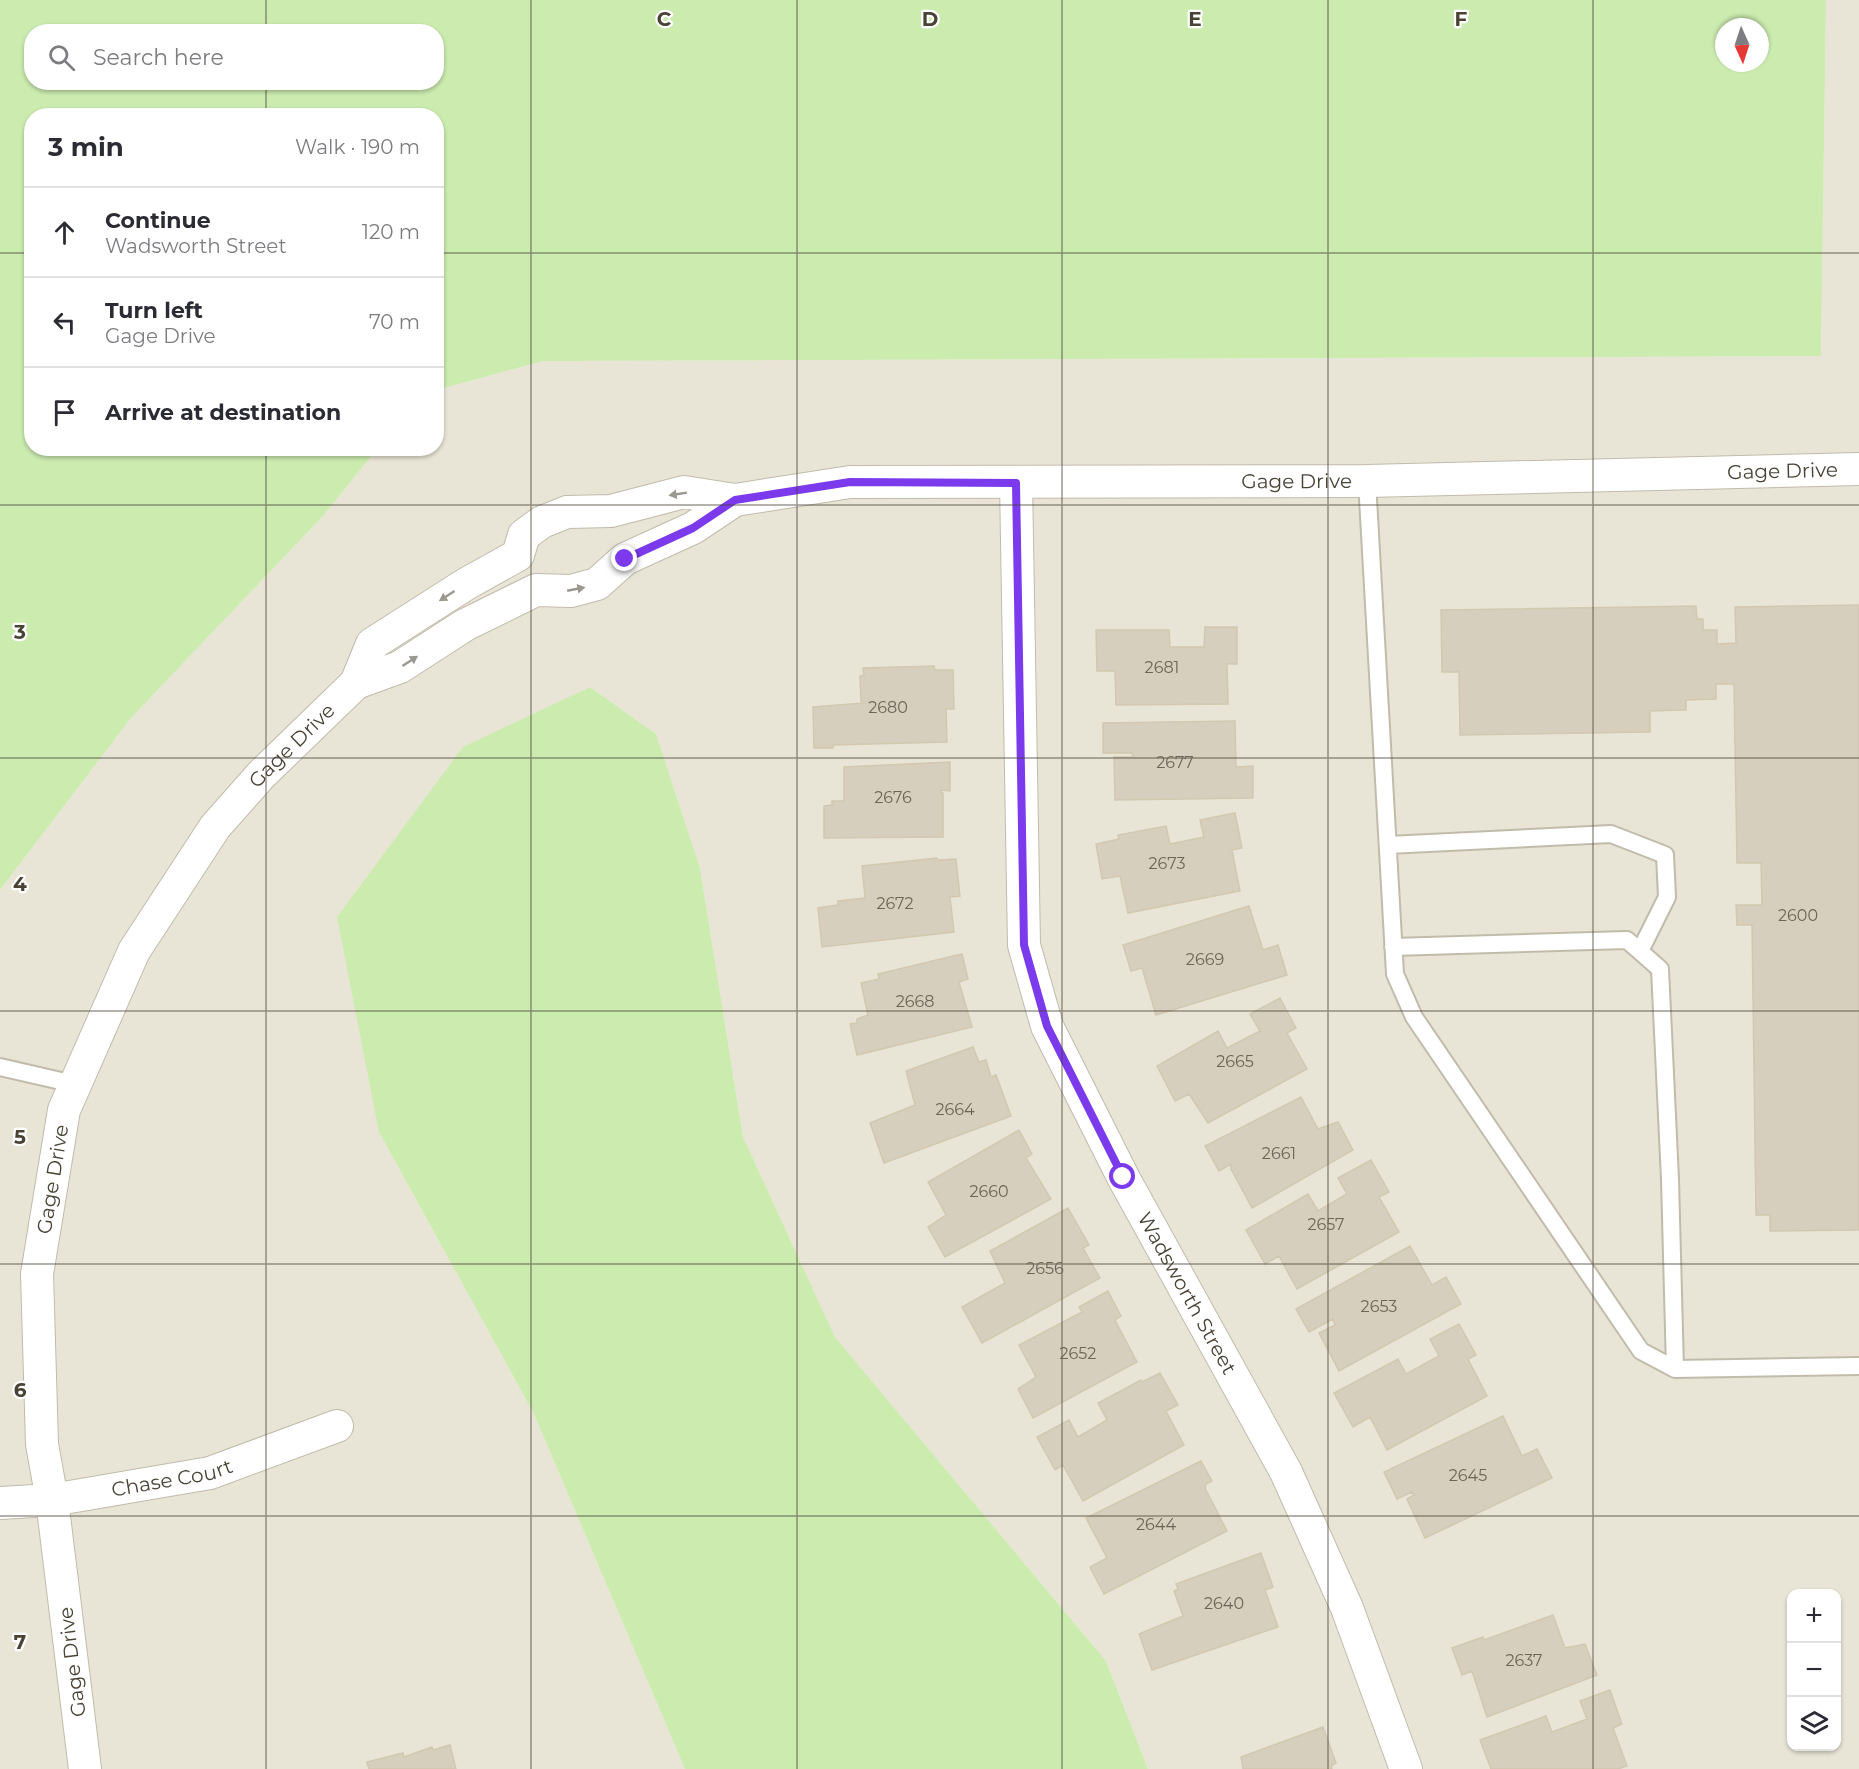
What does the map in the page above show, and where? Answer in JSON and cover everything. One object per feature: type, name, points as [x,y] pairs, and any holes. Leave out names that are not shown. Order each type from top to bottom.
[{"type":"street","name":"Gage Drive","points":[[85,1769],[52,1500],[42,1444],[37,1275],[64,1110],[134,951],[215,827],[261,775],[356,683],[372,644],[465,584],[518,555],[524,536],[542,522],[567,513],[611,511],[684,492],[735,500],[850,482],[1367,481],[1859,469]]},
{"type":"street","name":"Wadsworth Street","points":[[1016,483],[1024,945],[1047,1026],[1123,1177],[1286,1472],[1347,1608],[1406,1769]]},
{"type":"street","name":"Gage Drive","points":[[356,683],[400,668],[465,625],[536,590],[572,591],[597,584],[625,559],[693,528],[735,500]]},
{"type":"street","points":[[518,555],[536,590]]},
{"type":"street","name":"Chase Court","points":[[0,1503],[52,1500],[210,1473],[337,1426]]},
{"type":"lane","points":[[1367,481],[1395,974],[1414,1017],[1641,1351],[1675,1369],[1859,1366]]},
{"type":"lane","points":[[1388,845],[1611,834],[1665,855],[1667,897],[1640,951]]},
{"type":"lane","points":[[1393,947],[1627,940],[1660,969],[1670,1179],[1675,1369]]},
{"type":"lane","points":[[0,1067],[74,1084]]},
{"type":"shaded area","points":[[1826,0],[1859,0],[1859,1769],[1148,1769],[1106,1661],[835,1337],[743,1137],[700,868],[656,734],[590,687],[379,1132],[534,1414],[685,1769],[0,1769],[0,890],[131,718],[323,516],[371,456],[444,456],[444,388],[543,361],[1821,356]]},
{"type":"green space","points":[[0,0],[1826,0],[1821,356],[543,361],[444,388],[444,108],[24,108],[24,456],[371,456],[323,516],[131,718],[0,890]]},
{"type":"green space","points":[[590,687],[656,734],[700,868],[743,1137],[835,1337],[1106,1661],[1148,1769],[685,1769],[534,1414],[379,1132],[337,917],[463,747]]},
{"type":"building","points":[[1859,605],[1859,1230],[1770,1231],[1770,1215],[1756,1215],[1752,925],[1737,925],[1736,905],[1762,905],[1761,863],[1737,863],[1734,684],[1716,684],[1716,699],[1686,700],[1686,710],[1650,711],[1650,732],[1460,735],[1459,672],[1442,672],[1441,610],[1696,606],[1697,619],[1703,619],[1703,630],[1717,630],[1717,644],[1736,643],[1735,607]]},
{"type":"building","points":[[1205,627],[1237,627],[1237,664],[1227,664],[1228,704],[1116,705],[1115,671],[1097,671],[1096,630],[1169,630],[1170,647],[1204,647]]},
{"type":"building","points":[[934,666],[935,670],[953,670],[954,709],[946,709],[947,742],[833,745],[833,748],[814,748],[813,707],[864,703],[861,701],[860,676],[864,675],[863,668]]},
{"type":"building","points":[[1235,721],[1236,767],[1253,766],[1253,798],[1115,800],[1114,757],[1133,757],[1132,753],[1103,753],[1103,723]]},
{"type":"building","points":[[950,762],[950,791],[941,790],[943,793],[943,837],[824,838],[824,806],[832,805],[832,801],[844,801],[844,767]]},
{"type":"building","points":[[1235,813],[1242,848],[1232,850],[1240,891],[1128,913],[1120,876],[1102,879],[1096,844],[1119,839],[1118,835],[1166,826],[1170,844],[1204,837],[1200,820]]},
{"type":"building","points":[[937,858],[938,860],[956,859],[960,896],[950,897],[954,932],[822,947],[818,908],[838,905],[838,901],[865,898],[862,866]]},
{"type":"building","points":[[1249,906],[1263,950],[1278,945],[1287,975],[1156,1015],[1142,968],[1131,971],[1123,945]]},
{"type":"building","points":[[962,954],[968,979],[959,982],[972,1027],[857,1055],[850,1024],[857,1023],[857,1019],[868,1015],[861,983],[879,979],[878,974]]},
{"type":"building","points":[[1280,998],[1296,1028],[1287,1033],[1307,1069],[1208,1123],[1189,1094],[1175,1101],[1157,1066],[1218,1031],[1227,1048],[1260,1031],[1250,1014]]},
{"type":"building","points":[[973,1047],[979,1062],[986,1060],[991,1077],[996,1075],[1011,1116],[884,1163],[870,1123],[915,1105],[906,1071]]},
{"type":"building","points":[[1301,1097],[1318,1129],[1338,1122],[1353,1150],[1252,1208],[1231,1169],[1231,1164],[1219,1171],[1205,1146]]},
{"type":"building","points":[[1019,1130],[1032,1154],[1026,1158],[1051,1199],[945,1257],[928,1227],[946,1215],[928,1182]]},
{"type":"building","points":[[1371,1160],[1389,1192],[1379,1197],[1399,1232],[1297,1289],[1279,1256],[1265,1264],[1246,1230],[1308,1194],[1318,1211],[1347,1194],[1338,1178]]},
{"type":"building","points":[[1068,1208],[1089,1245],[1083,1248],[1100,1278],[982,1343],[962,1307],[1005,1283],[990,1251]]},
{"type":"building","points":[[1410,1246],[1432,1285],[1446,1277],[1461,1304],[1339,1371],[1319,1333],[1335,1325],[1333,1319],[1309,1332],[1296,1309]]},
{"type":"building","points":[[1108,1291],[1121,1316],[1115,1320],[1137,1362],[1033,1418],[1018,1389],[1036,1377],[1019,1345],[1082,1312],[1079,1307]]},
{"type":"building","points":[[1459,1324],[1476,1355],[1468,1359],[1487,1396],[1387,1450],[1370,1417],[1353,1427],[1334,1393],[1398,1359],[1406,1374],[1439,1356],[1430,1339]]},
{"type":"building","points":[[1160,1373],[1178,1405],[1166,1411],[1184,1445],[1083,1501],[1063,1465],[1055,1470],[1037,1437],[1069,1420],[1078,1437],[1107,1420],[1098,1403],[1141,1380],[1142,1382]]},
{"type":"building","points":[[1503,1416],[1522,1456],[1537,1449],[1552,1478],[1425,1538],[1407,1499],[1414,1495],[1412,1492],[1397,1499],[1384,1472]]},
{"type":"building","points":[[1201,1461],[1212,1481],[1206,1484],[1205,1488],[1227,1531],[1104,1594],[1090,1567],[1107,1558],[1086,1518]]},
{"type":"building","points":[[1261,1553],[1273,1587],[1265,1590],[1278,1627],[1152,1670],[1139,1634],[1183,1616],[1174,1591],[1178,1589],[1176,1584]]},
{"type":"building","points":[[1553,1615],[1565,1648],[1585,1644],[1597,1675],[1487,1717],[1472,1671],[1462,1675],[1452,1648],[1483,1637],[1484,1640]]},
{"type":"building","points":[[1610,1690],[1622,1724],[1613,1728],[1627,1766],[1618,1769],[1491,1769],[1480,1740],[1546,1716],[1552,1732],[1587,1719],[1580,1701]]},
{"type":"building","points":[[1323,1727],[1336,1763],[1331,1766],[1332,1769],[1243,1769],[1241,1757]]},
{"type":"building","points":[[450,1745],[456,1769],[369,1769],[367,1762],[403,1753],[404,1757],[432,1747],[433,1750]]},
{"type":"route","points":[[625,559],[693,528],[735,500],[850,482],[1016,483],[1024,945],[1047,1026],[1123,1177]]}]
